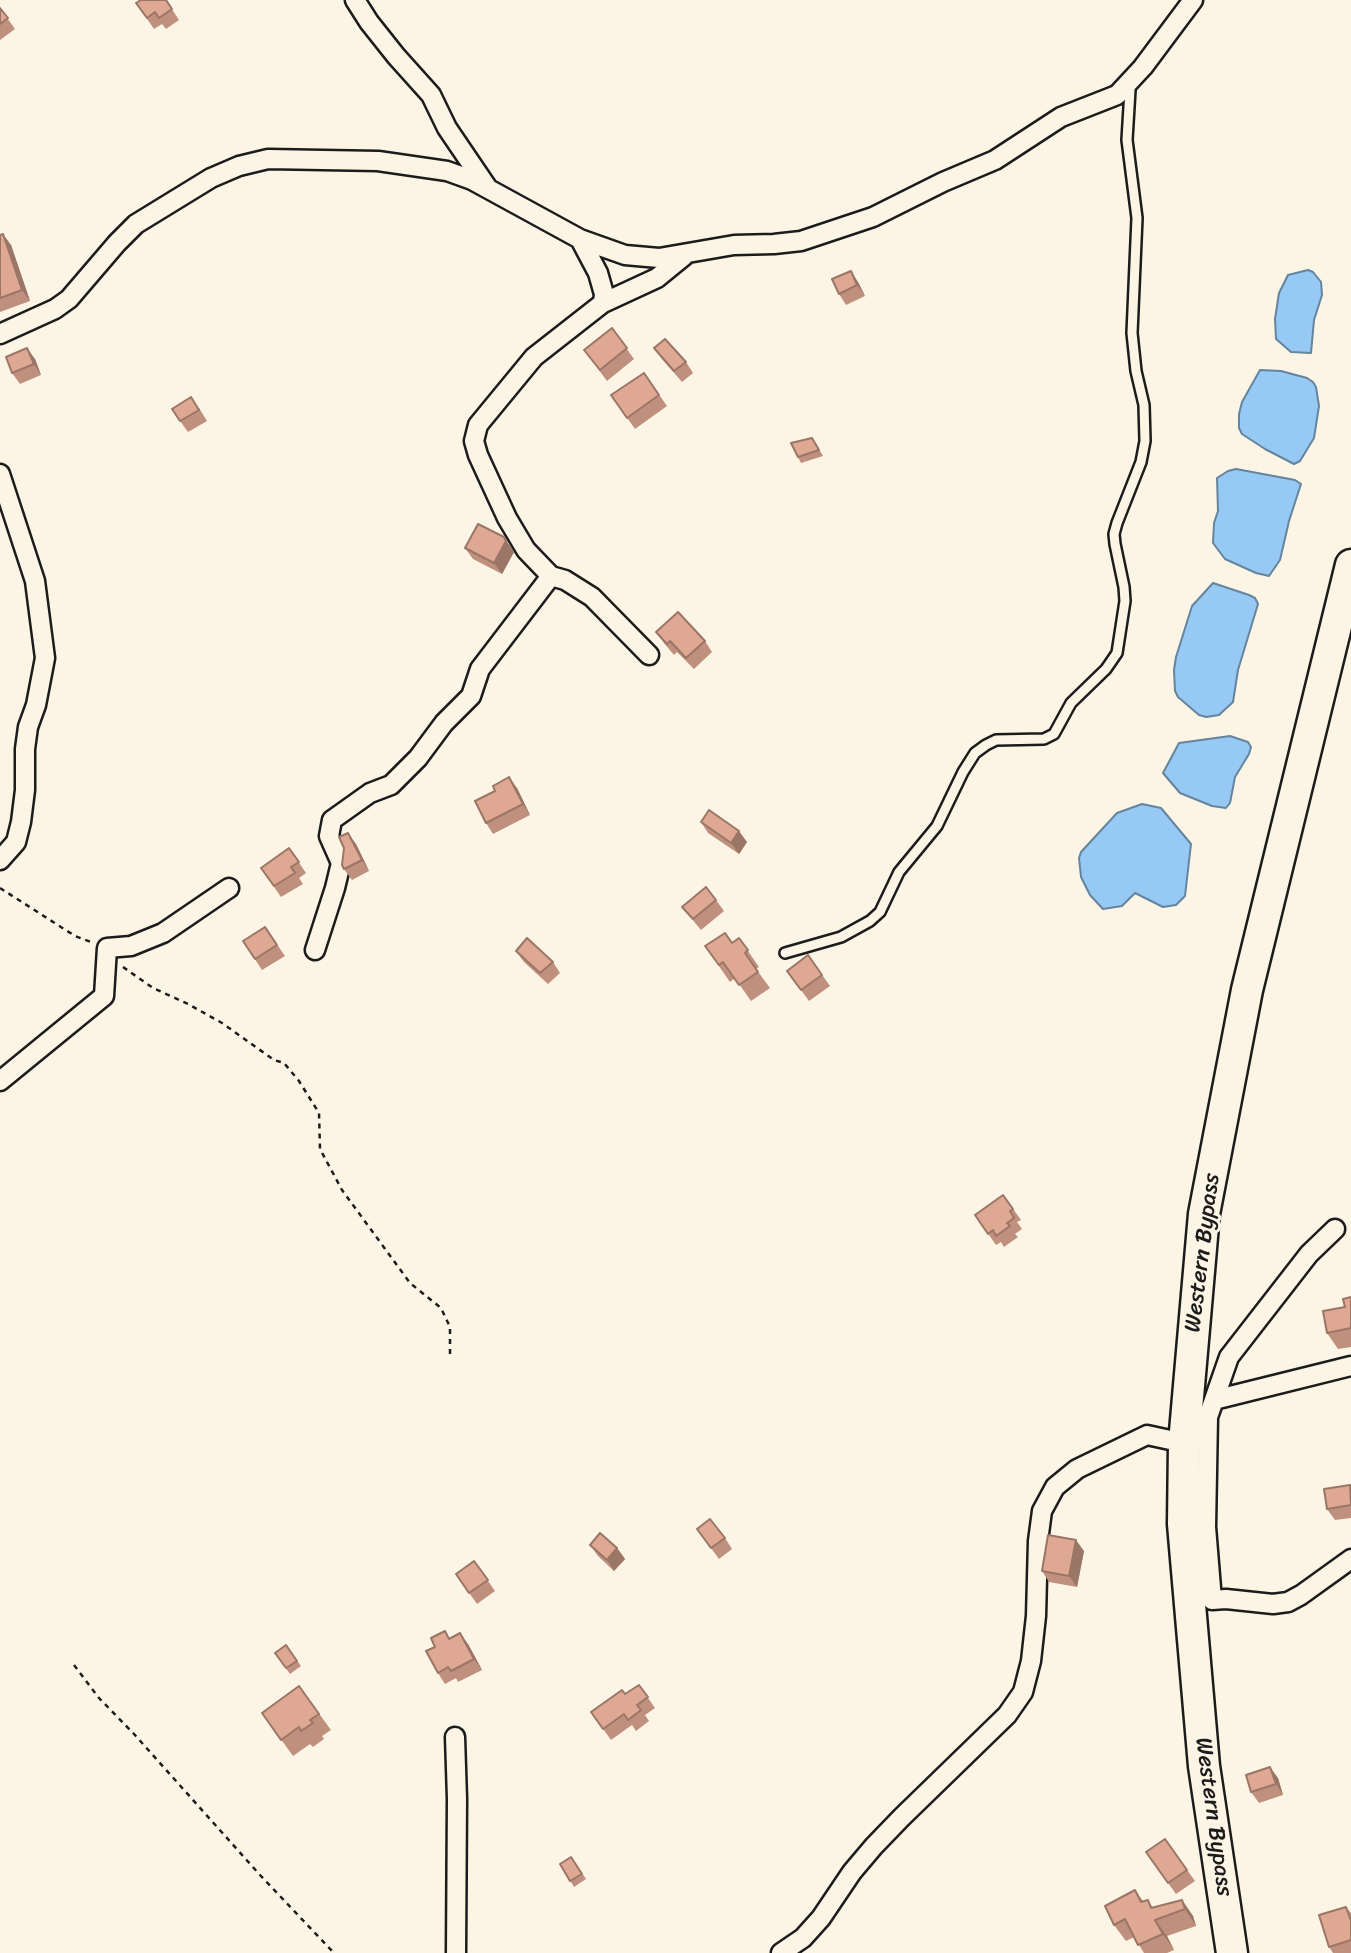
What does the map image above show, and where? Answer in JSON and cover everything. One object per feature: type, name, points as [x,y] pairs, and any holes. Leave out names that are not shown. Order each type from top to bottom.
[{"type":"main road","name":"Western Bypass","points":[[1232,1953],[1204,1766],[1183,1524],[1184,1443],[1204,1214],[1247,990],[1351,565]]},
{"type":"street","points":[[355,0],[376,30],[431,95],[447,128],[486,187]]},
{"type":"street","points":[[0,334],[55,309],[69,299],[136,224],[211,178],[239,166],[268,159],[378,161],[447,171],[486,187],[580,239],[625,255],[659,258],[734,245],[801,241],[858,223],[995,160],[1061,117],[1117,95],[1143,66],[1193,0]]},
{"type":"street","points":[[580,239],[598,273],[604,293],[603,303]]},
{"type":"street","points":[[649,655],[592,597],[565,580],[551,576],[526,550],[507,517],[474,440],[478,425],[534,357],[603,303],[657,278],[686,255]]},
{"type":"street","points":[[0,474],[35,581],[45,658],[36,705],[28,727],[22,822],[16,842],[0,860]]},
{"type":"street","points":[[315,950],[341,863],[329,836],[332,820],[370,793],[391,785],[418,758],[444,723],[471,696],[480,669],[551,576]]},
{"type":"street","points":[[0,1081],[104,996],[107,948],[131,946],[163,933],[229,888]]},
{"type":"street","points":[[1335,1229],[1309,1254],[1229,1357],[1208,1417],[1206,1527],[1212,1600],[1273,1604],[1288,1602],[1351,1559]]},
{"type":"street","points":[[1214,1400],[1351,1366]]},
{"type":"street","points":[[781,1953],[803,1938],[821,1919],[852,1872],[874,1846],[1007,1714],[1023,1692],[1031,1661],[1036,1616],[1038,1541],[1042,1511],[1055,1487],[1077,1469],[1147,1434],[1184,1443]]},
{"type":"street","points":[[454,1737],[457,1812],[456,1953]]},
{"type":"lane","points":[[785,953],[841,937],[880,912],[899,872],[937,826],[975,753],[996,740],[1044,739],[1054,734],[1071,703],[1106,669],[1117,653],[1125,601],[1114,534],[1141,462],[1145,441],[1144,405],[1136,371],[1132,333],[1137,218],[1127,140],[1130,90],[1127,82]]},
{"type":"path","points":[[0,888],[75,936],[107,948],[122,967],[136,978],[222,1023],[274,1060],[284,1063],[319,1113],[320,1149],[342,1190],[410,1283],[441,1308],[450,1327],[450,1355]]},
{"type":"path","points":[[74,1665],[99,1698],[334,1953]]},
{"type":"water","points":[[1308,270],[1321,282],[1322,295],[1314,320],[1311,353],[1291,352],[1276,339],[1275,319],[1279,293],[1288,275]]},
{"type":"water","points":[[1260,370],[1281,371],[1307,378],[1316,387],[1319,406],[1314,438],[1300,461],[1294,464],[1242,434],[1239,428],[1242,402]]},
{"type":"water","points":[[1236,469],[1295,480],[1301,484],[1280,560],[1269,576],[1225,559],[1213,543],[1218,511],[1217,478]]},
{"type":"water","points":[[1213,583],[1249,595],[1255,598],[1258,604],[1238,670],[1233,702],[1219,715],[1206,717],[1199,715],[1178,697],[1174,670],[1192,606]]},
{"type":"water","points":[[1230,736],[1248,742],[1251,747],[1235,777],[1230,803],[1226,808],[1212,806],[1180,793],[1163,773],[1179,743]]},
{"type":"water","points":[[1142,804],[1161,808],[1191,844],[1185,896],[1176,905],[1163,907],[1135,893],[1122,906],[1103,909],[1090,895],[1081,877],[1081,852],[1117,813]]},
{"type":"building","points":[[141,0],[166,0],[172,9],[159,18],[155,12],[147,18],[136,3]]},
{"type":"building","points":[[0,8],[8,18],[0,24]]},
{"type":"building","points":[[3,234],[22,290],[0,298],[0,235]]},
{"type":"building","points":[[851,271],[857,285],[839,294],[832,279]]},
{"type":"building","points":[[612,328],[627,348],[600,370],[584,350]]},
{"type":"building","points":[[665,339],[686,362],[674,371],[654,348]]},
{"type":"building","points":[[27,348],[34,364],[12,373],[6,357]]},
{"type":"building","points":[[644,373],[659,395],[627,418],[611,395]]},
{"type":"building","points":[[191,397],[199,410],[180,421],[172,409]]},
{"type":"building","points":[[812,438],[819,450],[798,457],[791,443]]},
{"type":"building","points":[[478,524],[504,537],[506,541],[494,563],[465,548]]},
{"type":"building","points":[[678,612],[705,641],[686,658],[670,641],[667,644],[656,632]]},
{"type":"building","points":[[509,777],[523,804],[486,823],[475,801],[495,791],[493,786]]},
{"type":"building","points":[[709,810],[739,831],[731,843],[701,822]]},
{"type":"building","points":[[348,833],[362,860],[344,869],[344,848],[339,837]]},
{"type":"building","points":[[289,848],[299,862],[291,867],[295,873],[274,886],[261,868]]},
{"type":"building","points":[[706,887],[716,900],[693,919],[682,907]]},
{"type":"building","points":[[265,927],[277,945],[255,959],[243,941]]},
{"type":"building","points":[[725,933],[732,943],[739,938],[758,972],[739,985],[723,962],[719,965],[705,946]]},
{"type":"building","points":[[527,938],[553,962],[540,973],[516,951]]},
{"type":"building","points":[[808,955],[822,975],[801,990],[787,971]]},
{"type":"building","points":[[1003,1195],[1013,1209],[1010,1211],[1014,1218],[1007,1223],[1010,1226],[996,1236],[993,1230],[988,1234],[975,1215]]},
{"type":"building","points":[[1351,1297],[1351,1328],[1327,1333],[1323,1311],[1345,1307],[1343,1299]]},
{"type":"building","points":[[1350,1485],[1351,1505],[1327,1509],[1324,1489]]},
{"type":"building","points":[[710,1519],[725,1538],[711,1548],[697,1529]]},
{"type":"building","points":[[600,1533],[617,1548],[607,1560],[590,1545]]},
{"type":"building","points":[[1048,1535],[1076,1540],[1069,1576],[1042,1571]]},
{"type":"building","points":[[474,1561],[488,1580],[469,1593],[456,1574]]},
{"type":"building","points":[[445,1631],[449,1639],[460,1633],[474,1659],[451,1671],[448,1667],[438,1673],[426,1651],[435,1647],[431,1638]]},
{"type":"building","points":[[286,1645],[297,1661],[286,1668],[275,1653]]},
{"type":"building","points":[[639,1685],[648,1697],[637,1705],[641,1710],[628,1720],[624,1714],[603,1729],[591,1712],[622,1690],[625,1694]]},
{"type":"building","points":[[299,1686],[319,1714],[310,1720],[313,1723],[301,1731],[299,1727],[281,1740],[262,1713]]},
{"type":"building","points":[[1270,1767],[1276,1784],[1251,1792],[1246,1775]]},
{"type":"building","points":[[1165,1839],[1187,1870],[1168,1883],[1146,1852]]},
{"type":"building","points":[[571,1857],[582,1874],[570,1881],[560,1864]]},
{"type":"building","points":[[1135,1890],[1141,1902],[1148,1900],[1151,1908],[1182,1900],[1185,1909],[1155,1920],[1163,1934],[1138,1945],[1125,1919],[1114,1925],[1105,1906]]},
{"type":"building","points":[[1346,1907],[1351,1921],[1351,1940],[1329,1947],[1319,1915]]}]
